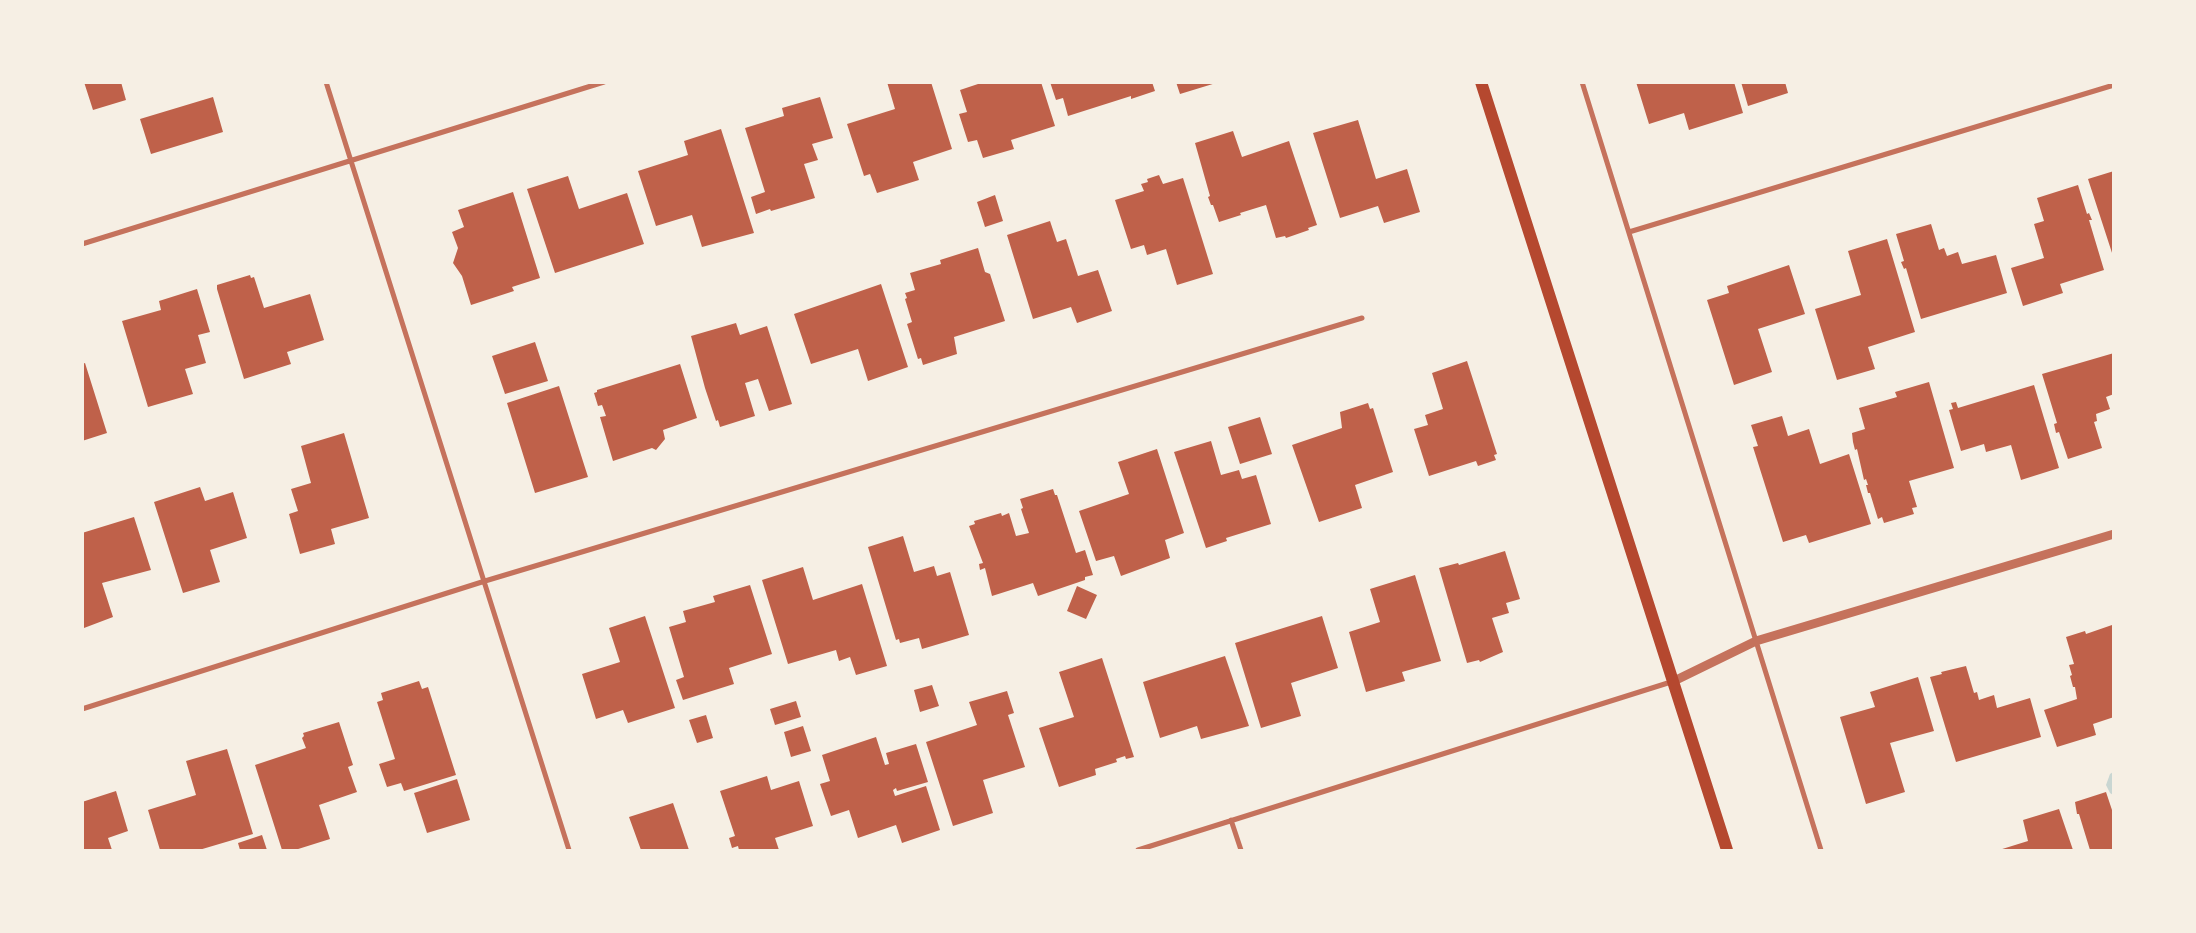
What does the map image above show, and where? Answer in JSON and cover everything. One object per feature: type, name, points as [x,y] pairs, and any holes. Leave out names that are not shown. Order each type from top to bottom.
[{"type":"main road","points":[[1481,82],[1727,850]]},
{"type":"street","points":[[326,82],[569,850]]},
{"type":"street","points":[[82,244],[352,162],[604,82]]},
{"type":"street","points":[[1582,82],[1821,850]]},
{"type":"street","points":[[1629,232],[2114,85]]},
{"type":"street","points":[[82,709],[485,581],[1362,318]]},
{"type":"street","points":[[1138,850],[1672,682],[1756,641],[2114,534]]},
{"type":"street","points":[[1231,820],[1240,850]]},
{"type":"shaded area","points":[[2113,772],[2113,795],[2106,785],[2110,774]]},
{"type":"building","points":[[84,82],[121,82],[126,100],[93,110]]},
{"type":"building","points":[[887,82],[931,82],[952,149],[913,162],[919,180],[877,193],[870,174],[864,176],[847,124],[895,109]]},
{"type":"building","points":[[984,82],[1041,82],[1055,126],[1011,140],[1014,149],[983,158],[977,140],[968,142],[959,114],[967,112],[960,90]]},
{"type":"building","points":[[1050,82],[1152,82],[1155,91],[1131,99],[1131,96],[1068,116],[1063,98],[1056,100]]},
{"type":"building","points":[[1176,82],[1216,82],[1216,83],[1180,94]]},
{"type":"building","points":[[1636,82],[1734,82],[1743,113],[1689,130],[1684,113],[1649,124]]},
{"type":"building","points":[[1741,82],[1785,82],[1788,93],[1748,106]]},
{"type":"building","points":[[213,97],[223,132],[151,154],[140,119]]},
{"type":"building","points":[[820,97],[833,138],[812,144],[818,160],[804,164],[815,198],[756,214],[751,197],[765,192],[745,128],[784,116],[782,108]]},
{"type":"building","points":[[1358,120],[1376,179],[1407,169],[1420,212],[1384,223],[1378,206],[1340,218],[1313,133]]},
{"type":"building","points":[[721,129],[754,233],[702,247],[692,215],[656,226],[638,171],[688,155],[684,141]]},
{"type":"building","points":[[1233,131],[1242,157],[1289,141],[1317,225],[1308,228],[1309,230],[1286,238],[1285,236],[1276,238],[1266,205],[1219,222],[1208,197],[1210,196],[1195,143]]},
{"type":"building","points":[[2114,171],[2114,256],[2113,256],[2088,179]]},
{"type":"building","points":[[1159,175],[1163,184],[1183,178],[1213,274],[1177,285],[1166,249],[1147,255],[1144,245],[1131,249],[1115,200],[1144,191],[1141,184],[1148,182],[1147,179]]},
{"type":"building","points":[[568,176],[579,209],[627,193],[644,244],[555,273],[527,189]]},
{"type":"building","points":[[2078,185],[2087,214],[2089,213],[2092,220],[2089,220],[2104,270],[2060,284],[2063,293],[2023,306],[2011,268],[2044,258],[2034,224],[2044,221],[2037,198]]},
{"type":"building","points":[[513,192],[540,278],[512,287],[514,291],[471,305],[462,276],[453,263],[458,248],[452,232],[464,227],[458,210]]},
{"type":"building","points":[[995,195],[1003,221],[985,227],[977,202]]},
{"type":"building","points":[[1050,221],[1057,242],[1066,239],[1078,276],[1098,270],[1112,311],[1077,323],[1071,307],[1033,319],[1007,235]]},
{"type":"building","points":[[1931,224],[1939,250],[1944,248],[1947,256],[1958,252],[1962,264],[1996,255],[2007,293],[1921,319],[1906,268],[1904,269],[1901,262],[1904,261],[1896,234]]},
{"type":"building","points":[[1887,239],[1915,332],[1868,347],[1875,369],[1837,380],[1815,309],[1861,295],[1848,251]]},
{"type":"building","points":[[978,248],[985,272],[990,274],[1005,321],[954,337],[957,354],[923,365],[921,358],[918,359],[907,324],[912,322],[905,293],[915,290],[910,273],[941,264],[940,260]]},
{"type":"building","points":[[1789,265],[1805,314],[1758,329],[1772,372],[1734,385],[1707,300],[1729,293],[1727,286]]},
{"type":"building","points":[[250,275],[251,278],[254,277],[264,308],[310,294],[324,340],[287,352],[291,364],[244,379],[217,285]]},
{"type":"building","points":[[881,284],[908,367],[868,381],[858,349],[811,364],[794,314]]},
{"type":"building","points":[[197,289],[210,332],[198,335],[206,363],[185,369],[193,394],[148,407],[122,321],[161,310],[159,301]]},
{"type":"building","points":[[736,323],[740,335],[767,326],[792,404],[769,411],[758,379],[745,383],[755,416],[720,427],[718,420],[716,421],[705,388],[691,336]]},
{"type":"building","points":[[535,342],[548,381],[505,394],[492,356]]},
{"type":"building","points":[[2114,353],[2114,394],[2106,397],[2110,409],[2096,414],[2097,421],[2094,422],[2102,448],[2068,459],[2059,432],[2056,433],[2054,424],[2057,423],[2042,374]]},
{"type":"building","points":[[1467,361],[1497,454],[1494,455],[1496,460],[1478,466],[1476,461],[1429,476],[1414,429],[1428,425],[1425,415],[1443,409],[1432,373]]},
{"type":"building","points":[[85,363],[107,433],[82,441],[82,364]]},
{"type":"building","points":[[680,364],[697,418],[663,430],[665,439],[656,450],[652,448],[613,461],[600,417],[606,416],[602,405],[598,406],[594,393],[597,390]]},
{"type":"building","points":[[1929,382],[1954,468],[1909,481],[1917,507],[1912,508],[1914,514],[1884,523],[1882,517],[1878,519],[1870,493],[1868,493],[1866,485],[1868,485],[1866,479],[1864,480],[1857,449],[1855,450],[1853,442],[1852,433],[1865,429],[1859,408],[1897,397],[1895,392]]},
{"type":"building","points":[[2034,385],[2059,468],[2021,480],[2011,445],[1986,452],[1984,444],[1961,451],[1949,410],[1953,409],[1951,403],[1956,402],[1958,408]]},
{"type":"building","points":[[559,386],[588,477],[535,493],[507,403]]},
{"type":"building","points":[[1368,403],[1370,409],[1373,408],[1393,472],[1355,485],[1362,508],[1319,522],[1292,445],[1342,428],[1340,412]]},
{"type":"building","points":[[1782,416],[1788,436],[1809,429],[1820,464],[1849,454],[1871,524],[1809,543],[1806,535],[1783,542],[1753,447],[1758,446],[1751,425]]},
{"type":"building","points":[[1260,417],[1272,454],[1240,464],[1228,427]]},
{"type":"building","points":[[344,433],[369,518],[331,529],[335,544],[300,554],[289,514],[298,511],[291,489],[311,483],[301,446]]},
{"type":"building","points":[[1211,441],[1221,475],[1239,470],[1242,479],[1256,475],[1271,524],[1226,538],[1227,541],[1206,548],[1174,452]]},
{"type":"building","points":[[1157,449],[1184,533],[1165,540],[1170,558],[1121,576],[1114,556],[1096,561],[1079,511],[1129,494],[1118,462]]},
{"type":"building","points":[[200,487],[205,501],[233,492],[247,538],[210,550],[220,582],[183,593],[154,502]]},
{"type":"building","points":[[1053,489],[1055,495],[1057,495],[1076,553],[1085,550],[1093,575],[1085,577],[1085,580],[1038,596],[1033,583],[992,596],[985,568],[980,570],[979,564],[983,563],[969,526],[975,524],[974,521],[1001,513],[1002,516],[1009,513],[1016,536],[1029,533],[1021,509],[1023,508],[1020,499]]},
{"type":"building","points":[[134,517],[151,570],[102,583],[113,617],[84,628],[82,533]]},
{"type":"building","points":[[903,536],[914,572],[934,566],[937,576],[950,572],[969,635],[922,649],[919,638],[900,643],[899,639],[896,640],[868,547]]},
{"type":"building","points":[[1505,551],[1520,599],[1506,603],[1509,613],[1492,618],[1503,652],[1480,662],[1479,660],[1467,663],[1439,568],[1458,563],[1459,565]]},
{"type":"building","points":[[803,567],[813,600],[862,584],[887,666],[856,675],[850,657],[839,661],[836,650],[788,664],[762,580]]},
{"type":"building","points":[[1415,575],[1441,661],[1402,672],[1405,681],[1366,692],[1349,632],[1380,622],[1370,589]]},
{"type":"building","points":[[750,585],[772,654],[729,668],[734,684],[683,700],[676,680],[684,677],[669,627],[686,622],[683,611],[715,602],[713,596]]},
{"type":"building","points":[[1077,586],[1097,595],[1086,619],[1067,611]]},
{"type":"building","points":[[645,616],[675,708],[628,723],[623,710],[596,719],[582,674],[620,662],[609,628]]},
{"type":"building","points":[[1322,616],[1338,668],[1291,683],[1301,716],[1261,728],[1235,643]]},
{"type":"building","points":[[2112,625],[2114,717],[2093,724],[2096,735],[2057,747],[2044,710],[2077,699],[2075,687],[2073,687],[2070,676],[2072,675],[2069,665],[2074,664],[2066,637],[2085,631],[2086,634]]},
{"type":"building","points":[[1225,656],[1249,726],[1201,739],[1197,726],[1160,738],[1143,682]]},
{"type":"building","points":[[1102,658],[1134,757],[1126,759],[1125,756],[1116,759],[1117,762],[1095,769],[1096,775],[1059,787],[1039,728],[1074,717],[1059,672]]},
{"type":"building","points":[[1966,666],[1974,693],[1977,692],[1979,700],[1994,695],[1997,708],[2030,698],[2041,737],[1956,762],[1930,677],[1942,674],[1941,672]]},
{"type":"building","points":[[1918,677],[1934,731],[1890,743],[1905,792],[1866,804],[1840,717],[1875,707],[1870,692]]},
{"type":"building","points":[[419,681],[422,689],[428,687],[456,775],[404,791],[401,783],[387,787],[379,764],[395,759],[377,702],[383,700],[381,693]]},
{"type":"building","points":[[932,685],[939,706],[920,712],[914,690]]},
{"type":"building","points":[[1007,691],[1014,713],[1008,715],[1025,767],[983,780],[993,813],[953,826],[926,742],[977,725],[969,702]]},
{"type":"building","points":[[796,701],[801,717],[775,725],[770,709]]},
{"type":"building","points":[[706,715],[713,738],[697,743],[689,720]]},
{"type":"building","points":[[339,722],[353,765],[348,767],[357,792],[319,805],[330,839],[295,850],[282,850],[255,765],[306,748],[302,738],[304,736],[303,733]]},
{"type":"building","points":[[803,726],[811,751],[791,757],[784,732]]},
{"type":"building","points":[[876,737],[885,765],[889,764],[886,753],[916,744],[928,782],[897,791],[896,788],[893,790],[895,796],[926,786],[940,830],[902,843],[896,825],[858,838],[849,810],[831,816],[820,784],[830,781],[822,755]]},
{"type":"building","points":[[227,749],[253,834],[199,850],[160,850],[148,810],[196,795],[186,761]]},
{"type":"building","points":[[767,776],[771,790],[799,781],[813,826],[775,838],[779,850],[739,850],[738,846],[732,848],[729,838],[735,836],[720,791]]},
{"type":"building","points":[[457,779],[470,820],[427,833],[414,793]]},
{"type":"building","points":[[116,791],[128,831],[108,838],[112,850],[82,850],[82,802]]},
{"type":"building","points":[[2106,792],[2114,816],[2114,850],[2090,850],[2079,814],[2077,814],[2075,802]]},
{"type":"building","points":[[673,803],[689,850],[641,850],[629,817]]},
{"type":"building","points":[[2059,809],[2073,850],[1999,850],[2028,841],[2023,820]]},
{"type":"building","points":[[262,835],[267,850],[240,850],[238,843]]}]
